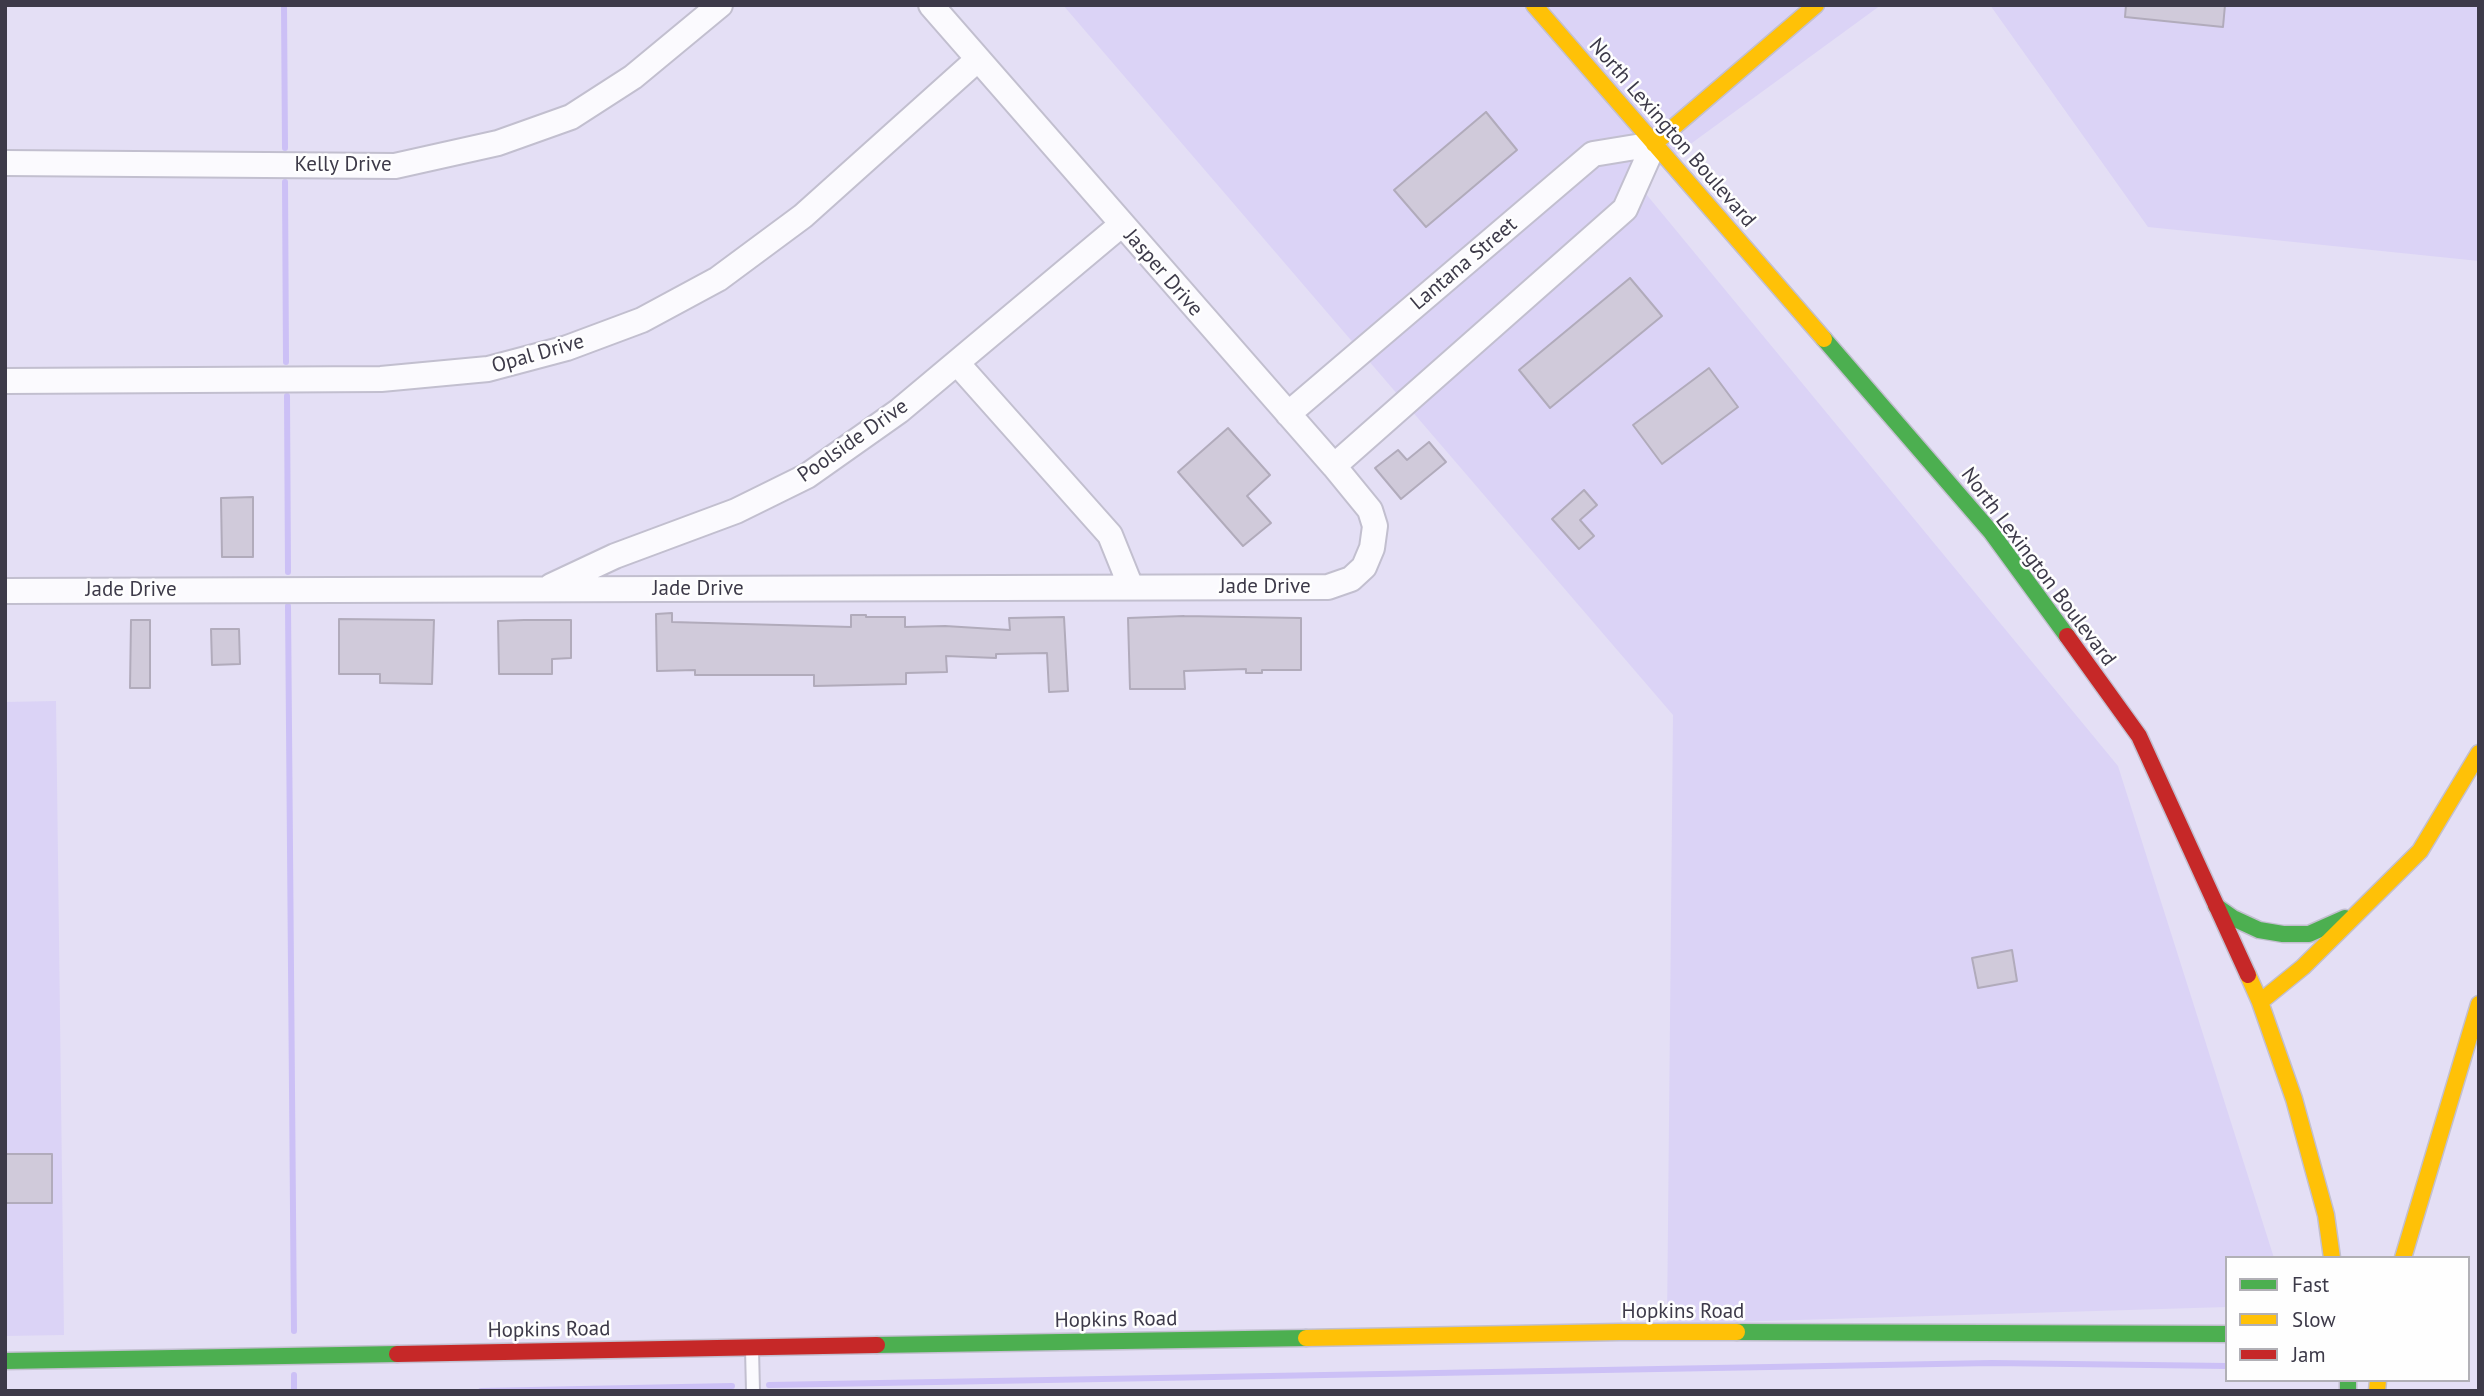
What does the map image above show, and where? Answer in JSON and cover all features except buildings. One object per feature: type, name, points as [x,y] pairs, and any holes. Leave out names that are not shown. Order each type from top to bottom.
[{"type":"main road","name":"North Lexington Boulevard","points":[[1534,5],[1991,532],[2140,736],[2260,1002],[2294,1100],[2326,1214],[2332,1256]]},
{"type":"main road","points":[[1654,144],[1816,5]]},
{"type":"main road","points":[[2260,1002],[2304,967],[2420,850],[2479,753]]},
{"type":"main road","points":[[2216,906],[2233,918],[2259,930],[2283,934],[2309,934],[2358,913]]},
{"type":"main road","points":[[2404,1256],[2479,1004]]},
{"type":"main road","name":"Hopkins Road","points":[[5,1361],[1619,1332],[2225,1334]]},
{"type":"street","name":"Kelly Drive","points":[[5,163],[395,166],[498,143],[571,117],[633,77],[720,5]]},
{"type":"street","name":"Jasper Drive","points":[[931,5],[1370,510],[1376,526],[1372,548]]},
{"type":"street","name":"Opal Drive","points":[[5,381],[382,379],[488,369],[567,348],[642,320],[718,279],[803,216],[977,60]]},
{"type":"street","name":"Lantana Street","points":[[1288,414],[1593,154],[1654,144]]},
{"type":"street","points":[[1334,466],[1625,209],[1654,144]]},
{"type":"street","name":"Poolside Drive","points":[[545,589],[615,555],[736,512],[807,476],[899,411],[1121,225]]},
{"type":"street","points":[[957,363],[1110,535],[1131,587]]},
{"type":"street","name":"Jade Drive","points":[[5,591],[1328,587],[1351,579],[1364,567],[1372,548]]},
{"type":"lane","points":[[752,1348],[752,1391]]},
{"type":"shaded area","points":[[1063,5],[1881,5],[1637,183],[2118,766],[2273,1256],[2225,1256],[2225,1307],[1667,1324],[1673,715]]},
{"type":"shaded area","points":[[1990,5],[2479,5],[2479,261],[2148,227]]},
{"type":"shaded area","points":[[56,701],[64,1335],[5,1336],[5,702]]},
{"type":"waterway","points":[[284,5],[285,148]]},
{"type":"waterway","points":[[285,182],[286,362]]},
{"type":"waterway","points":[[287,396],[288,572]]},
{"type":"waterway","points":[[288,606],[294,1331]]},
{"type":"waterway","points":[[769,1385],[1992,1363],[2225,1366]]},
{"type":"waterway","points":[[294,1375],[294,1391]]},
{"type":"waterway","points":[[481,1391],[732,1386]]},
{"type":"traffic: fast","points":[[1824,339],[1991,532],[2067,636]]},
{"type":"traffic: fast","points":[[2216,906],[2233,918],[2259,930],[2283,934],[2309,934],[2345,918]]},
{"type":"traffic: fast","points":[[1737,1332],[2225,1334]]},
{"type":"traffic: fast","points":[[877,1345],[1306,1338]]},
{"type":"traffic: fast","points":[[5,1361],[397,1354]]},
{"type":"traffic: fast","points":[[2348,1382],[2348,1391]]},
{"type":"traffic: slow","points":[[1534,5],[1824,339]]},
{"type":"traffic: slow","points":[[1654,144],[1816,5]]},
{"type":"traffic: slow","points":[[2260,1002],[2303,967],[2420,851],[2479,753]]},
{"type":"traffic: slow","points":[[2248,975],[2294,1099],[2326,1215],[2332,1256]]},
{"type":"traffic: slow","points":[[2404,1256],[2479,1004]]},
{"type":"traffic: slow","points":[[1306,1338],[1737,1332]]},
{"type":"traffic: slow","points":[[2377,1391],[2378,1382]]},
{"type":"traffic: jam","points":[[2067,636],[2139,736],[2248,975]]},
{"type":"traffic: jam","points":[[397,1354],[877,1345]]}]
